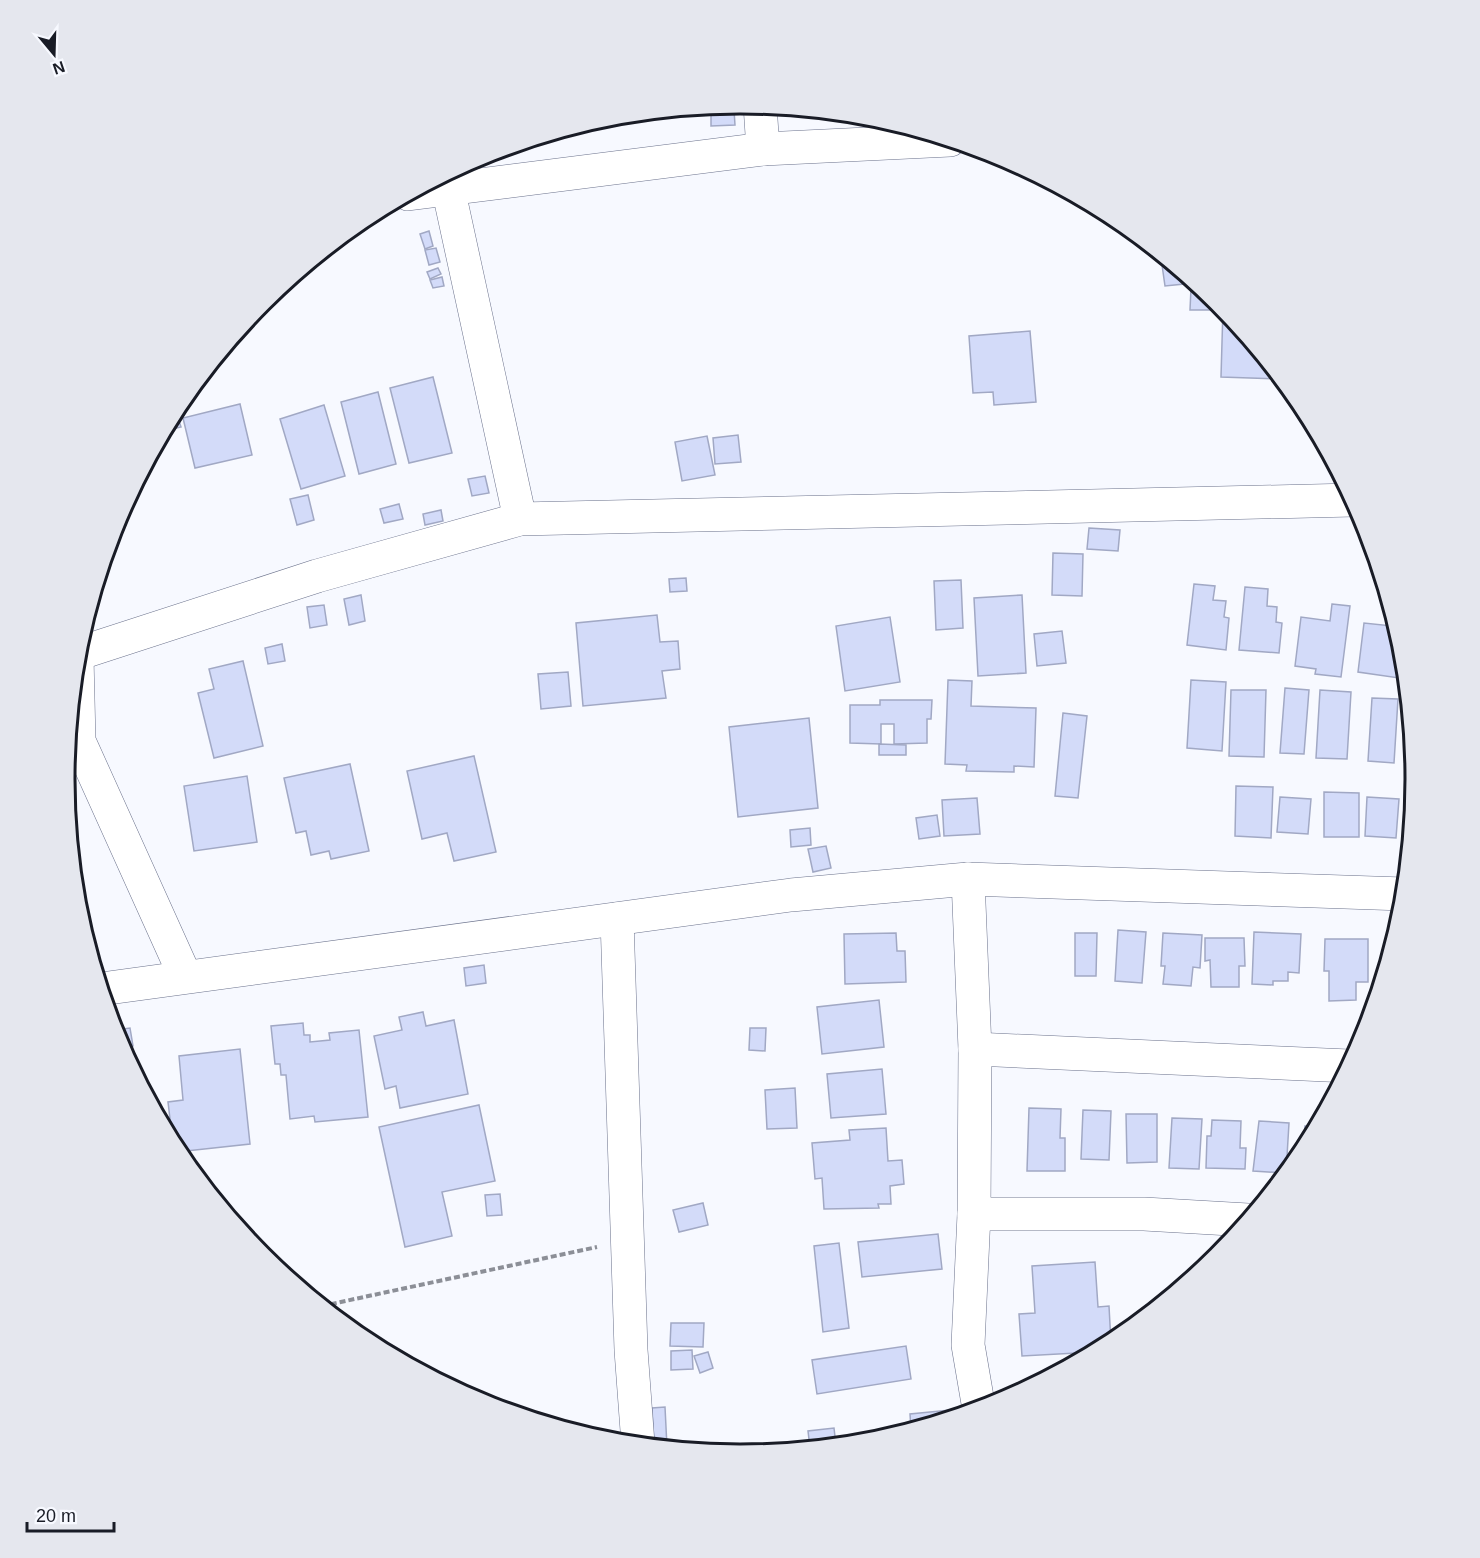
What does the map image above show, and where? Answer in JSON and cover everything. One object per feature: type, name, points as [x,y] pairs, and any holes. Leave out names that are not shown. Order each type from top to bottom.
[{"type":"street","points":[[761,114],[763,149]]},
{"type":"street","points":[[452,180],[763,149],[926,141]]},
{"type":"street","points":[[446,183],[520,519]]},
{"type":"street","points":[[88,652],[317,576],[520,519],[1343,500]]},
{"type":"street","points":[[78,715],[79,741],[185,976]]},
{"type":"street","points":[[109,988],[791,895],[968,879],[1394,894]]},
{"type":"street","points":[[968,879],[975,1049],[974,1214],[968,1345],[977,1400]]},
{"type":"street","points":[[617,919],[631,1350],[637,1435]]},
{"type":"street","points":[[975,1049],[1339,1066]]},
{"type":"street","points":[[974,1214],[1144,1215],[1238,1220]]},
{"type":"path","points":[[331,1304],[627,1241]]},
{"type":"building","points":[[734,114],[735,125],[711,126],[711,115]]},
{"type":"building","points":[[429,231],[433,246],[425,249],[420,234]]},
{"type":"building","points":[[436,248],[440,262],[429,265],[425,250]]},
{"type":"building","points":[[1162,265],[1183,284],[1165,286]]},
{"type":"building","points":[[438,268],[441,274],[430,279],[427,272]]},
{"type":"building","points":[[442,277],[444,286],[433,288],[430,280]]},
{"type":"building","points":[[1191,291],[1211,310],[1190,310]]},
{"type":"building","points":[[1223,322],[1271,379],[1221,377]]},
{"type":"building","points":[[1030,331],[1036,402],[994,405],[993,392],[973,393],[969,336]]},
{"type":"building","points":[[433,377],[452,453],[409,463],[390,388]]},
{"type":"building","points":[[378,392],[396,464],[359,474],[341,402]]},
{"type":"building","points":[[240,404],[252,455],[195,468],[183,418]]},
{"type":"building","points":[[324,405],[345,476],[301,489],[280,419]]},
{"type":"building","points":[[738,435],[741,462],[715,464],[713,438]]},
{"type":"building","points":[[707,436],[715,475],[682,481],[675,442]]},
{"type":"building","points":[[485,476],[489,493],[472,496],[468,479]]},
{"type":"building","points":[[308,495],[314,520],[297,525],[290,499]]},
{"type":"building","points":[[399,504],[403,519],[384,523],[380,509]]},
{"type":"building","points":[[441,510],[443,521],[425,525],[423,514]]},
{"type":"building","points":[[1089,528],[1120,530],[1118,551],[1087,549]]},
{"type":"building","points":[[1053,553],[1083,554],[1082,596],[1052,595]]},
{"type":"building","points":[[686,578],[687,591],[670,592],[669,579]]},
{"type":"building","points":[[961,580],[963,628],[936,630],[934,581]]},
{"type":"building","points":[[1194,584],[1215,586],[1213,600],[1226,601],[1224,617],[1229,618],[1226,650],[1187,645]]},
{"type":"building","points":[[1245,587],[1268,589],[1267,606],[1277,607],[1276,622],[1282,623],[1279,653],[1239,650]]},
{"type":"building","points":[[361,595],[365,621],[349,625],[344,599]]},
{"type":"building","points":[[1022,595],[1026,673],[978,676],[974,598]]},
{"type":"building","points":[[1332,604],[1350,606],[1341,677],[1315,674],[1316,669],[1295,666],[1301,617],[1330,621]]},
{"type":"building","points":[[324,605],[327,625],[310,628],[307,607]]},
{"type":"building","points":[[657,615],[660,642],[678,641],[680,669],[662,671],[666,698],[583,706],[576,623]]},
{"type":"building","points":[[890,617],[900,682],[845,691],[836,626]]},
{"type":"building","points":[[1364,623],[1386,625],[1397,678],[1358,672]]},
{"type":"building","points":[[1062,631],[1066,663],[1037,666],[1034,634]]},
{"type":"building","points":[[282,644],[285,661],[268,664],[265,648]]},
{"type":"building","points":[[243,661],[263,746],[214,758],[198,693],[214,689],[209,669]]},
{"type":"building","points":[[568,672],[571,706],[541,709],[538,674]]},
{"type":"building","points":[[948,680],[972,681],[971,706],[1036,708],[1034,767],[1014,766],[1014,772],[966,771],[967,765],[945,764]]},
{"type":"building","points":[[1191,680],[1226,682],[1222,751],[1187,748]]},
{"type":"building","points":[[1285,688],[1309,690],[1304,754],[1280,753]]},
{"type":"building","points":[[1231,690],[1266,690],[1264,757],[1229,756]]},
{"type":"building","points":[[1320,690],[1351,692],[1347,759],[1316,758]]},
{"type":"building","points":[[1372,698],[1398,699],[1394,763],[1368,761]]},
{"type":"building","points":[[880,700],[932,700],[931,719],[927,719],[927,743],[894,744],[894,724],[881,724],[881,744],[850,743],[850,705],[880,705]]},
{"type":"building","points":[[1063,713],[1087,716],[1078,798],[1055,796]]},
{"type":"building","points":[[809,718],[818,808],[738,817],[729,727]]},
{"type":"building","points":[[879,744],[906,745],[906,755],[879,755]]},
{"type":"building","points":[[474,756],[496,852],[454,861],[447,833],[422,839],[407,771]]},
{"type":"building","points":[[350,764],[369,851],[331,859],[329,851],[311,855],[306,831],[296,833],[284,778]]},
{"type":"building","points":[[247,776],[257,842],[194,851],[184,786]]},
{"type":"building","points":[[1236,786],[1273,787],[1271,838],[1235,836]]},
{"type":"building","points":[[1324,792],[1359,793],[1359,837],[1324,837]]},
{"type":"building","points":[[1280,797],[1311,799],[1308,834],[1277,832]]},
{"type":"building","points":[[1367,797],[1399,799],[1396,838],[1365,836]]},
{"type":"building","points":[[977,798],[980,834],[944,836],[942,800]]},
{"type":"building","points":[[937,815],[940,836],[919,839],[916,818]]},
{"type":"building","points":[[810,828],[811,845],[791,847],[790,830]]},
{"type":"building","points":[[826,846],[831,868],[813,872],[808,849]]},
{"type":"building","points":[[1118,930],[1146,932],[1142,983],[1115,981]]},
{"type":"building","points":[[1254,932],[1301,934],[1299,973],[1288,972],[1288,981],[1273,981],[1273,985],[1252,984]]},
{"type":"building","points":[[896,933],[897,951],[905,951],[906,982],[845,984],[844,934]]},
{"type":"building","points":[[1075,933],[1097,933],[1096,976],[1075,976]]},
{"type":"building","points":[[1163,933],[1202,935],[1200,968],[1193,967],[1191,986],[1163,984],[1165,966],[1161,966]]},
{"type":"building","points":[[1205,938],[1244,938],[1245,966],[1239,966],[1239,987],[1211,987],[1210,960],[1205,961]]},
{"type":"building","points":[[1325,939],[1368,939],[1368,982],[1356,982],[1356,1000],[1329,1001],[1329,971],[1324,971]]},
{"type":"building","points":[[484,965],[486,983],[466,986],[464,968]]},
{"type":"building","points":[[879,1000],[884,1047],[822,1054],[817,1007]]},
{"type":"building","points":[[423,1012],[426,1026],[454,1020],[468,1094],[400,1108],[396,1086],[385,1089],[374,1036],[402,1030],[399,1017]]},
{"type":"building","points":[[303,1023],[304,1035],[310,1035],[310,1042],[330,1040],[329,1033],[359,1030],[368,1117],[315,1122],[314,1116],[290,1119],[286,1075],[281,1075],[280,1064],[275,1064],[271,1026]]},
{"type":"building","points":[[130,1028],[133,1046],[132,1046],[124,1029]]},
{"type":"building","points":[[750,1028],[766,1028],[765,1051],[749,1050]]},
{"type":"building","points":[[240,1049],[250,1144],[189,1151],[170,1122],[168,1102],[183,1100],[179,1056]]},
{"type":"building","points":[[882,1069],[886,1114],[831,1118],[827,1074]]},
{"type":"building","points":[[795,1088],[797,1128],[767,1129],[765,1090]]},
{"type":"building","points":[[479,1105],[495,1181],[442,1192],[452,1236],[405,1247],[379,1127]]},
{"type":"building","points":[[1029,1108],[1061,1109],[1060,1138],[1065,1138],[1065,1171],[1027,1171]]},
{"type":"building","points":[[1083,1110],[1111,1111],[1109,1160],[1081,1159]]},
{"type":"building","points":[[1126,1114],[1157,1114],[1157,1162],[1127,1163]]},
{"type":"building","points":[[1172,1118],[1202,1119],[1199,1169],[1169,1168]]},
{"type":"building","points":[[1212,1120],[1241,1121],[1240,1148],[1246,1148],[1245,1169],[1206,1168],[1207,1136],[1211,1136]]},
{"type":"building","points":[[1259,1121],[1289,1123],[1287,1157],[1276,1172],[1253,1171]]},
{"type":"building","points":[[886,1128],[888,1161],[902,1160],[904,1184],[890,1186],[891,1204],[878,1204],[879,1208],[824,1209],[822,1178],[815,1179],[812,1143],[850,1140],[849,1130]]},
{"type":"building","points":[[500,1194],[502,1215],[487,1216],[485,1195]]},
{"type":"building","points":[[703,1203],[708,1225],[679,1232],[673,1210]]},
{"type":"building","points":[[938,1234],[942,1269],[862,1277],[858,1242]]},
{"type":"building","points":[[839,1243],[849,1328],[823,1332],[814,1246]]},
{"type":"building","points":[[1095,1262],[1098,1307],[1109,1306],[1110,1331],[1075,1353],[1022,1356],[1019,1314],[1035,1313],[1032,1266]]},
{"type":"building","points":[[671,1323],[704,1323],[703,1347],[670,1346]]},
{"type":"building","points":[[906,1346],[911,1379],[817,1394],[812,1360]]},
{"type":"building","points":[[692,1350],[693,1369],[671,1370],[671,1351]]},
{"type":"building","points":[[708,1352],[713,1368],[700,1373],[694,1356]]},
{"type":"building","points":[[665,1407],[667,1440],[654,1438],[652,1408]]},
{"type":"building","points":[[950,1410],[910,1421],[910,1414]]},
{"type":"building","points":[[834,1428],[835,1437],[809,1440],[808,1431]]}]
